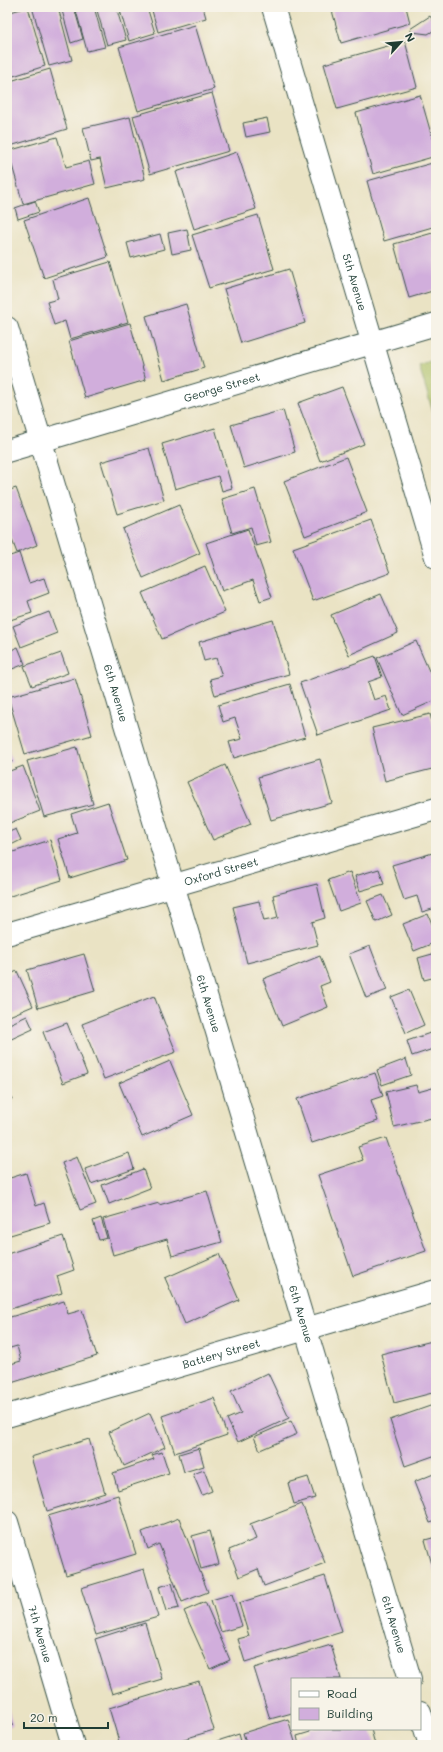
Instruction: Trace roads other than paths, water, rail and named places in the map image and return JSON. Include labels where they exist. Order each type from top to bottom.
[{"type":"street","name":"5th Avenue","points":[[273,7],[436,557]]},
{"type":"street","name":"George Street","points":[[7,451],[436,324]]},
{"type":"street","name":"6th Avenue","points":[[7,328],[410,1678]]},
{"type":"street","name":"Oxford Street","points":[[7,934],[436,809]]},
{"type":"street","name":"Battery Street","points":[[7,1416],[436,1292]]},
{"type":"street","name":"7th Avenue","points":[[7,1522],[73,1745]]},
{"type":"street","points":[[421,1715],[430,1745]]}]
